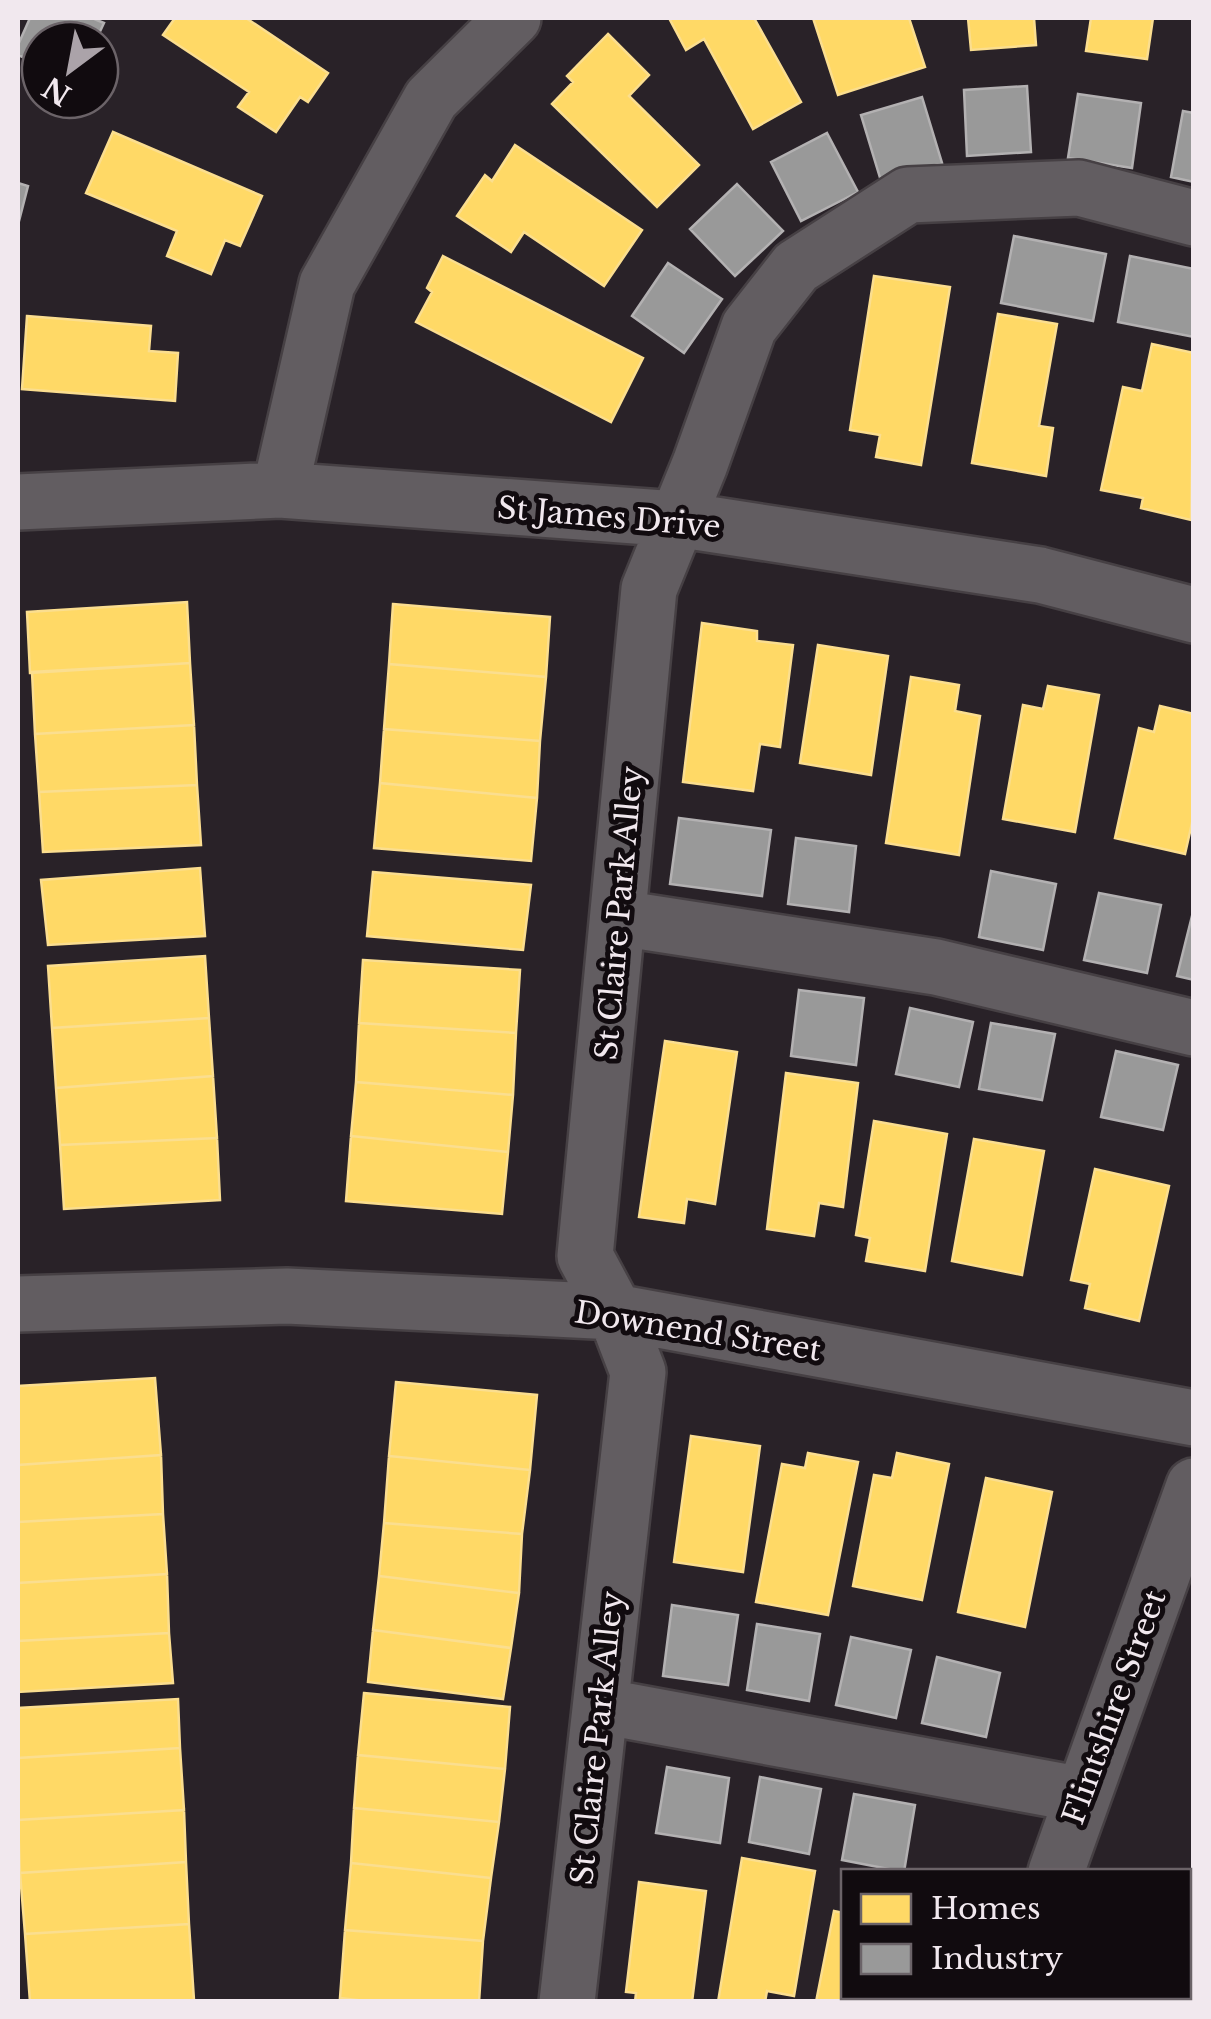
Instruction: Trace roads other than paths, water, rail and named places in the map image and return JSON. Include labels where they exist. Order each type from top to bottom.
[{"type":"street","points":[[280,490],[327,284],[431,99],[513,18]]},
{"type":"street","name":"St Claire Park Alley","points":[[567,2002],[638,1372],[614,1312],[585,1256],[649,589],[700,464],[749,327],[796,266],[908,195],[1080,188],[1194,218]]},
{"type":"street","name":"St James Drive","points":[[18,502],[280,490],[676,519],[1040,575],[1194,615]]},
{"type":"street","points":[[619,918],[936,966],[1194,1028]]},
{"type":"street","name":"Downend Street","points":[[18,1304],[287,1296],[614,1312],[1194,1418]]},
{"type":"street","name":"Flintshire Street","points":[[1057,1869],[1194,1486]]},
{"type":"street","points":[[602,1706],[1083,1794]]}]
